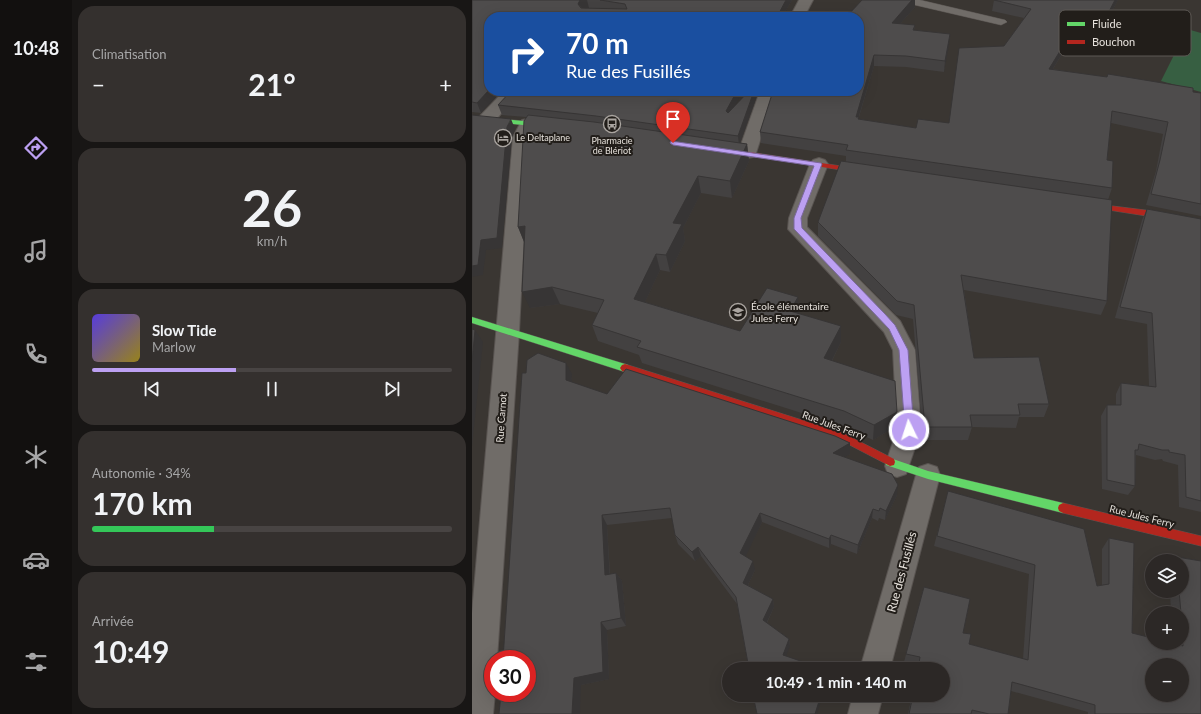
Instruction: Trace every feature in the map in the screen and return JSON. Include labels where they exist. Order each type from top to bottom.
[{"type":"street","points":[[800,12],[806,0]]},
{"type":"street","points":[[479,119],[507,96]]},
{"type":"street","points":[[747,153],[766,96]]},
{"type":"street","points":[[479,119],[564,128]]},
{"type":"street","name":"Rue Carnot","points":[[478,714],[508,332],[521,137],[528,124]]},
{"type":"street","points":[[708,148],[879,173]]},
{"type":"street","points":[[819,164],[798,218],[798,229],[892,327],[904,350],[909,430],[898,466]]},
{"type":"street","points":[[1071,203],[1153,214],[1201,224]]},
{"type":"street","name":"Rue Jules Ferry","points":[[472,320],[842,437],[898,466],[928,475],[1201,541]]},
{"type":"street","name":"Rue des Fusillés","points":[[877,662],[928,475]]},
{"type":"street","points":[[863,714],[866,702]]},
{"type":"lane","points":[[906,0],[1000,22]]},
{"type":"green space","points":[[1191,30],[1201,33],[1201,92],[1161,81],[1174,56],[1191,56]]},
{"type":"building","points":[[472,0],[580,0],[578,4],[581,8],[627,9],[625,4],[600,0],[786,0],[780,12],[484,12],[484,95],[477,103],[472,102]]},
{"type":"building","points":[[862,0],[912,0],[892,23],[915,25],[913,30],[950,34],[945,61],[906,56],[874,55],[864,89],[864,12],[851,12]]},
{"type":"building","points":[[994,0],[1115,0],[1110,10],[1059,10],[1059,53],[1049,69],[1107,77],[1108,74],[1193,88],[1193,92],[1201,93],[1201,204],[1151,194],[1168,122],[1112,111],[1107,160],[1113,161],[1112,188],[846,150],[848,145],[760,132],[771,96],[862,96],[856,117],[859,117],[858,119],[916,128],[918,119],[949,123],[959,48],[1004,46],[1031,9]]},
{"type":"building","points":[[506,96],[734,96],[726,111],[728,113],[744,96],[752,96],[738,136],[596,116],[498,105]]},
{"type":"building","points":[[472,115],[511,119],[507,127],[497,238],[481,240],[478,265],[472,266]]},
{"type":"building","points":[[528,115],[594,122],[747,144],[730,181],[698,176],[673,223],[682,224],[666,255],[656,254],[634,299],[740,331],[767,288],[798,297],[790,311],[841,326],[824,358],[895,381],[897,412],[874,425],[844,411],[637,347],[641,341],[592,325],[604,300],[552,287],[522,292],[525,226],[518,227],[524,121]]},
{"type":"building","points":[[841,161],[1112,200],[1107,301],[961,275],[974,358],[1039,357],[1049,404],[1018,404],[1020,415],[970,415],[972,427],[925,427],[914,305],[897,301],[818,222]]},
{"type":"building","points":[[1147,209],[1201,219],[1201,501],[1186,497],[1185,455],[1169,452],[1169,450],[1162,450],[1139,444],[1138,450],[1135,450],[1135,486],[1107,480],[1107,405],[1121,405],[1121,383],[1156,387],[1152,313],[1120,307]]},
{"type":"building","points":[[472,329],[475,330],[472,362]]},
{"type":"building","points":[[538,353],[566,363],[566,380],[607,394],[626,369],[835,436],[850,443],[833,453],[892,474],[898,485],[886,511],[880,508],[879,511],[873,509],[858,545],[831,535],[829,539],[760,513],[740,553],[753,561],[743,583],[773,599],[763,620],[789,639],[783,655],[804,662],[748,662],[736,597],[698,547],[692,552],[675,535],[670,508],[602,515],[605,575],[616,573],[621,618],[601,622],[603,672],[574,678],[572,714],[499,714],[500,702],[536,702],[536,650],[504,650],[522,373],[526,373],[527,360]]},
{"type":"building","points":[[948,491],[1084,529],[1097,586],[1109,584],[1109,538],[1134,543],[1132,633],[1145,636],[1145,650],[1189,650],[1189,606],[1180,606],[1180,598],[1189,598],[1189,559],[1201,561],[1201,714],[1095,714],[1095,705],[1012,682],[1008,714],[989,714],[972,710],[971,714],[909,714],[912,702],[950,702],[950,662],[919,662],[920,657],[906,654],[924,587],[970,599],[963,633],[971,634],[969,644],[1028,660],[1035,565],[937,536]]},
{"type":"building","points":[[754,702],[819,702],[815,714],[757,714]]},
{"type":"traffic: fast","points":[[472,118],[554,126]]},
{"type":"traffic: fast","points":[[472,320],[625,368]]},
{"type":"traffic: fast","points":[[890,462],[928,475],[1063,508]]},
{"type":"traffic: jam","points":[[719,149],[867,172]]},
{"type":"traffic: jam","points":[[1083,204],[1153,214],[1201,224]]},
{"type":"traffic: jam","points":[[625,368],[843,437],[890,462]]},
{"type":"traffic: jam","points":[[1063,508],[1201,541]]},
{"type":"place","name":"Pharmacie de Blériot","points":[[612,124]]},
{"type":"place","name":"Le Deltaplane","points":[[503,138]]},
{"type":"place","name":"École élémentaire Jules Ferry","points":[[738,312]]},
{"type":"route","points":[[673,143],[819,164],[798,218],[798,229],[892,327],[904,350],[909,430]]}]
